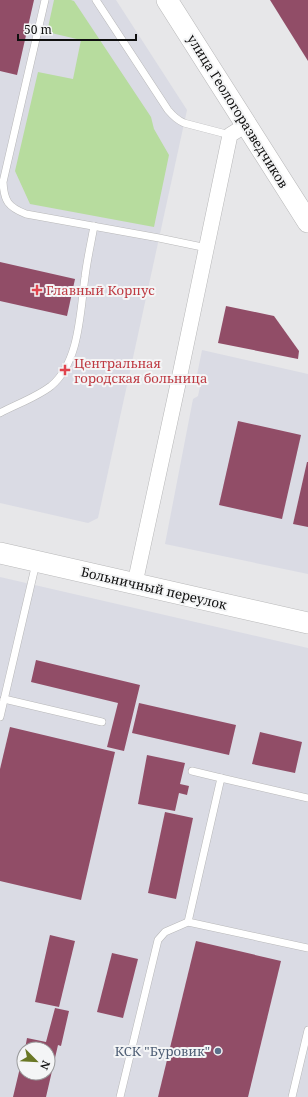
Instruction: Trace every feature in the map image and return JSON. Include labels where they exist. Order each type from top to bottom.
[{"type":"street","name":"улица Геологоразведчиков","points":[[167,0],[238,130],[308,222]]},
{"type":"street","points":[[135,584],[207,248],[238,130]]},
{"type":"street","name":"Больничный переулок","points":[[0,553],[308,623]]},
{"type":"lane","points":[[45,0],[4,182],[4,193],[8,203],[16,210],[26,214],[207,248]]},
{"type":"lane","points":[[96,0],[168,110],[178,120],[191,126],[238,130]]},
{"type":"lane","points":[[0,413],[52,386],[68,365],[80,322],[85,277],[94,226]]},
{"type":"lane","points":[[0,717],[36,561]]},
{"type":"lane","points":[[4,699],[102,722]]},
{"type":"lane","points":[[192,771],[308,798]]},
{"type":"lane","points":[[188,922],[221,778]]},
{"type":"lane","points":[[120,1097],[158,940],[165,932],[188,922],[308,948]]},
{"type":"lane","points":[[292,1097],[308,1030]]},
{"type":"shaded area","name":"Центральная городская больница","points":[[0,0],[116,0],[187,110],[98,518],[88,523],[0,503]]},
{"type":"shaded area","points":[[202,350],[308,374],[308,574],[165,544],[193,399],[198,396],[201,382],[197,375]]},
{"type":"shaded area","points":[[0,577],[308,648],[308,1097],[0,1097]]},
{"type":"green space","points":[[54,0],[74,1],[151,117],[154,129],[169,155],[154,227],[30,204],[15,171],[38,72],[73,79],[81,40],[47,32]]},
{"type":"building","points":[[0,0],[34,0],[17,75],[0,71]]},
{"type":"building","points":[[270,0],[308,0],[308,61]]},
{"type":"building","name":"Главный Корпус","points":[[0,262],[75,279],[67,316],[0,301]]},
{"type":"building","points":[[226,306],[274,316],[299,351],[298,359],[218,343]]},
{"type":"building","points":[[238,421],[301,435],[282,519],[219,505]]},
{"type":"building","points":[[308,462],[308,527],[293,524]]},
{"type":"building","points":[[36,660],[140,685],[124,751],[107,747],[118,703],[31,682]]},
{"type":"building","points":[[139,703],[236,725],[229,755],[132,733]]},
{"type":"building","points":[[10,727],[115,752],[81,900],[0,881],[0,769]]},
{"type":"building","points":[[260,732],[302,742],[295,773],[252,764]]},
{"type":"building","points":[[147,755],[185,763],[180,784],[189,786],[187,795],[179,793],[175,811],[138,804]]},
{"type":"building","points":[[165,812],[193,818],[176,899],[148,893]]},
{"type":"building","points":[[50,935],[75,941],[59,1007],[35,1002]]},
{"type":"building","points":[[196,941],[281,961],[248,1097],[158,1097]]},
{"type":"building","points":[[112,953],[138,959],[123,1018],[97,1012]]},
{"type":"building","points":[[55,1008],[69,1011],[61,1046],[58,1045],[56,1054],[56,1041],[46,1041]]},
{"type":"building","points":[[27,1038],[41,1041],[26,1041]]},
{"type":"building","points":[[17,1081],[50,1081],[46,1097],[13,1097]]},
{"type":"place","name":"Главный Корпус","points":[[37,290]]},
{"type":"place","name":"Центральная городская больница","points":[[65,370]]},
{"type":"place","name":"КСК \"Буровик\"","points":[[218,1051]]}]
